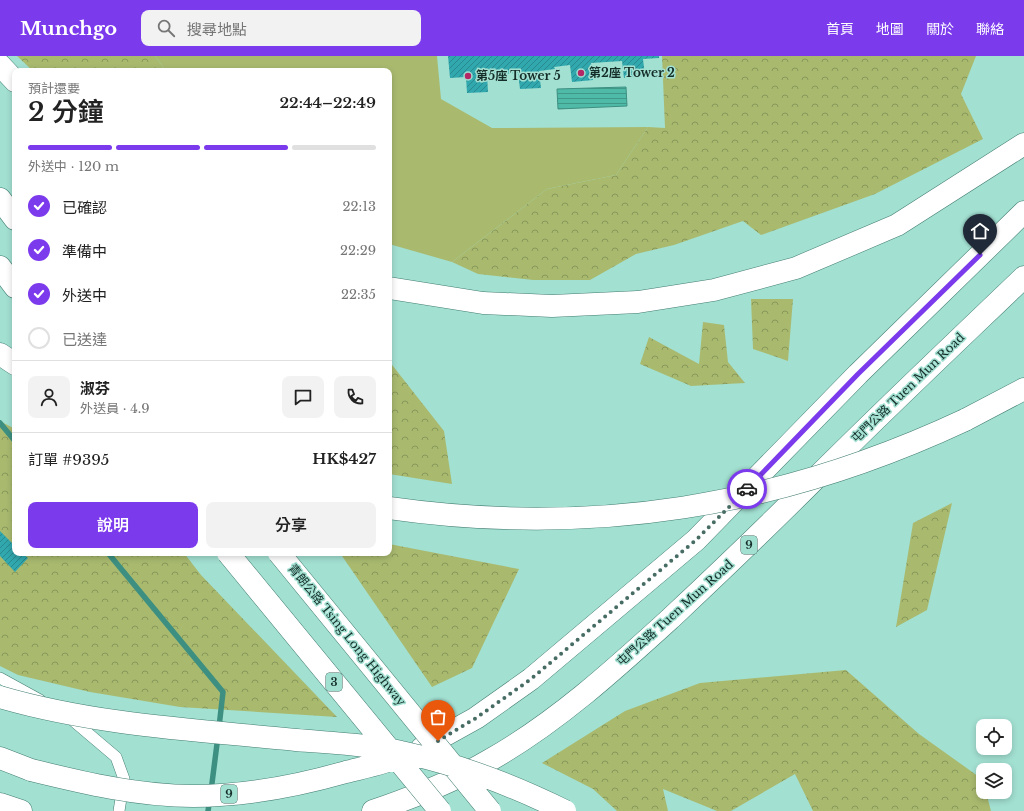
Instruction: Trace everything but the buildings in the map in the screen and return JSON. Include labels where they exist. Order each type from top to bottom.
[{"type":"highway","points":[[0,65],[12,78]]},
{"type":"highway","points":[[392,288],[483,303],[552,306],[583,306],[638,302],[714,290],[796,268],[897,225],[1024,144]]},
{"type":"highway","points":[[0,199],[12,215]]},
{"type":"highway","name":"9","points":[[0,758],[31,770],[121,789],[192,796],[265,790],[319,780],[401,757],[422,748],[476,718],[531,679],[696,540],[858,374],[1024,212]]},
{"type":"highway","points":[[0,267],[12,282]]},
{"type":"highway","name":"屯門公路 Tuen Mun Road","points":[[373,811],[427,792],[449,782],[492,759],[557,716],[635,651],[748,546],[889,406],[1024,277]]},
{"type":"highway","points":[[0,354],[12,362]]},
{"type":"highway","points":[[392,508],[470,518],[521,520],[571,519],[670,510],[769,491],[811,479],[900,448],[964,420],[1024,388]]},
{"type":"highway","name":"3","points":[[230,556],[440,811]]},
{"type":"highway","name":"青朗公路 Tsing Long Highway","points":[[281,556],[490,811]]},
{"type":"highway","points":[[0,697],[28,705],[94,718],[399,752],[462,768],[530,794],[565,811]]},
{"type":"highway","points":[[0,804],[21,811]]},
{"type":"lane","points":[[0,678],[70,718],[116,757],[124,779],[119,811]]},
{"type":"green space","points":[[17,56],[155,56],[164,68],[30,68]]},
{"type":"green space","points":[[155,56],[437,56],[441,99],[492,128],[648,127],[616,175],[547,189],[452,262],[392,245],[392,68],[164,68]]},
{"type":"green space","points":[[662,56],[976,56],[961,94],[983,139],[875,194],[761,235],[743,221],[674,245],[636,254],[590,280],[533,280],[478,274],[452,262],[547,189],[616,175],[648,127],[665,128]]},
{"type":"green space","points":[[751,299],[793,299],[788,361],[753,349]]},
{"type":"green space","points":[[703,322],[724,325],[728,362],[745,383],[691,386],[640,364],[649,337],[699,364]]},
{"type":"green space","points":[[392,365],[444,431],[452,484],[392,474]]},
{"type":"green space","points":[[0,421],[12,427],[12,556],[186,556],[201,575],[337,717],[180,707],[90,692],[18,675],[0,666]]},
{"type":"green space","points":[[952,503],[927,610],[896,627],[913,523]]},
{"type":"green space","points":[[392,545],[519,569],[472,668],[432,687],[342,556],[392,556]]},
{"type":"green space","points":[[846,670],[919,734],[976,775],[976,799],[988,799],[991,811],[813,811],[795,774],[731,811],[717,811],[663,789],[668,811],[617,811],[593,789],[542,763],[625,711],[700,683]]},
{"type":"shaded area","points":[[626,87],[627,106],[558,109],[557,89]]},
{"type":"waterway","points":[[0,423],[12,437]]},
{"type":"waterway","points":[[110,556],[223,692],[219,727]]},
{"type":"waterway","points":[[211,791],[218,736]]},
{"type":"waterway","points":[[208,811],[210,799]]},
{"type":"way so far","points":[[438,741],[476,718],[531,679],[696,540],[747,489]]},
{"type":"place","name":"第2座 Tower 2","points":[[581,73]]},
{"type":"place","name":"第5座 Tower 5","points":[[468,76]]},
{"type":"route","points":[[747,489],[858,374],[980,255]]}]
